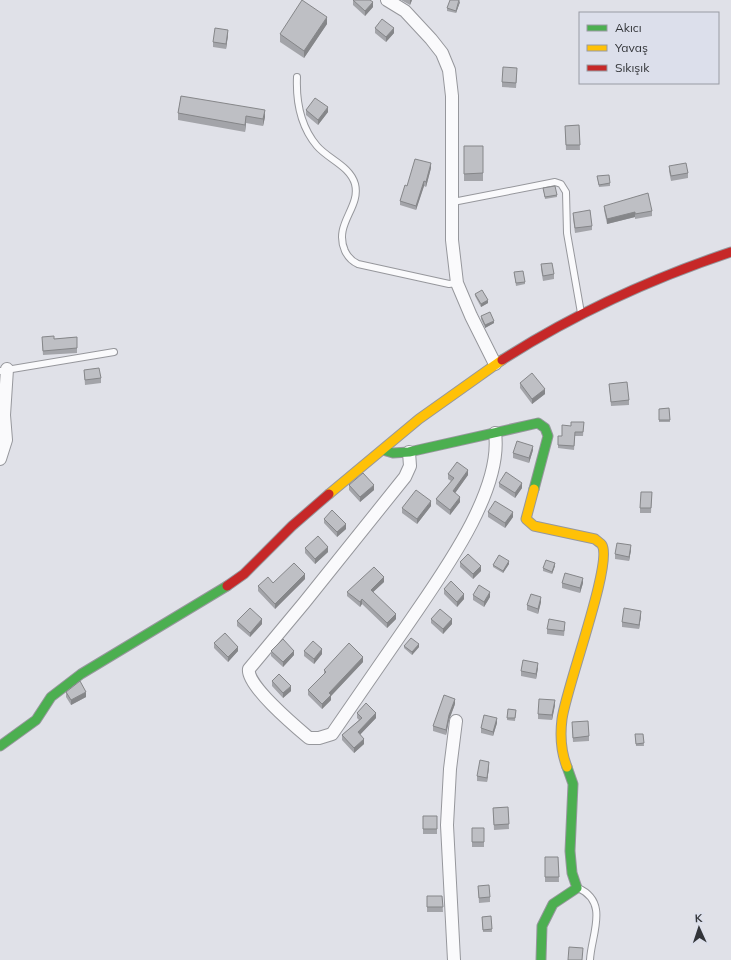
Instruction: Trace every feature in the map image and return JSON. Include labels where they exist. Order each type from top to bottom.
[{"type":"street","points":[[387,0],[405,11],[431,39],[442,53],[449,70],[452,87],[452,240],[457,283],[471,316],[495,364]]},
{"type":"street","points":[[0,746],[36,720],[51,697],[81,674],[235,581],[264,555],[288,529],[427,413],[495,364],[581,313],[643,283],[731,252]]},
{"type":"street","points":[[0,459],[6,440],[3,370]]},
{"type":"street","points":[[383,450],[393,453],[409,452],[538,423],[543,425],[547,430],[548,436],[526,519],[534,526],[595,539],[602,545],[604,552],[596,599],[571,678],[562,719],[562,754],[572,784],[570,851],[572,873],[577,888],[553,904],[542,926],[540,960]]},
{"type":"street","points":[[409,452],[410,466],[405,476],[304,603],[249,669],[250,679],[282,714],[309,738],[320,738],[332,734],[454,555],[474,518],[487,486],[495,452],[495,433]]},
{"type":"street","points":[[454,960],[447,825],[450,769],[456,721]]},
{"type":"lane","points":[[297,77],[298,103],[301,116],[310,137],[317,147],[351,175],[355,185],[355,200],[342,232],[342,243],[348,257],[358,264],[449,284],[457,283]]},
{"type":"lane","points":[[453,202],[555,182],[561,184],[566,192],[567,233],[581,313]]},
{"type":"lane","points":[[3,370],[114,352]]},
{"type":"lane","points":[[577,888],[587,893],[597,907],[598,913],[590,960]]},
{"type":"building","points":[[302,0],[327,17],[304,51],[280,34]]},
{"type":"building","points":[[353,0],[370,0],[373,2],[365,11]]},
{"type":"building","points":[[450,0],[459,0],[456,11],[447,8]]},
{"type":"building","points":[[382,19],[394,28],[386,37],[375,28]]},
{"type":"building","points":[[215,28],[228,30],[226,44],[213,42]]},
{"type":"building","points":[[503,67],[517,68],[516,83],[502,82]]},
{"type":"building","points":[[181,96],[265,110],[263,119],[246,116],[245,125],[178,113]]},
{"type":"building","points":[[315,98],[328,107],[318,120],[306,110]]},
{"type":"building","points":[[579,125],[580,145],[566,145],[565,126]]},
{"type":"building","points":[[464,146],[483,146],[483,173],[464,174]]},
{"type":"building","points":[[415,159],[431,163],[426,182],[424,181],[416,206],[400,201],[405,185],[407,186]]},
{"type":"building","points":[[686,163],[688,173],[671,176],[669,166]]},
{"type":"building","points":[[609,175],[610,183],[599,185],[597,176]]},
{"type":"building","points":[[555,186],[557,195],[545,197],[543,188]]},
{"type":"building","points":[[648,193],[652,211],[635,214],[635,212],[607,219],[604,206]]},
{"type":"building","points":[[590,210],[592,226],[575,228],[573,213]]},
{"type":"building","points":[[552,263],[554,274],[543,276],[541,264]]},
{"type":"building","points":[[523,271],[525,282],[516,283],[514,272]]},
{"type":"building","points":[[482,290],[488,300],[481,304],[475,294]]},
{"type":"building","points":[[490,312],[494,321],[485,325],[481,316]]},
{"type":"building","points":[[54,336],[54,339],[77,337],[77,348],[43,351],[42,337]]},
{"type":"building","points":[[99,368],[101,378],[85,380],[84,370]]},
{"type":"building","points":[[532,373],[545,389],[532,399],[520,383]]},
{"type":"building","points":[[627,382],[629,400],[611,402],[609,384]]},
{"type":"building","points":[[669,408],[670,420],[659,420],[659,409]]},
{"type":"building","points":[[571,422],[584,422],[583,432],[575,432],[574,446],[558,445],[558,436],[562,436],[562,425],[571,426]]},
{"type":"building","points":[[517,441],[533,446],[529,458],[513,453]]},
{"type":"building","points":[[457,462],[468,470],[453,491],[460,497],[450,510],[436,499],[454,478],[448,474]]},
{"type":"building","points":[[506,472],[522,483],[515,493],[499,483]]},
{"type":"building","points":[[363,473],[374,485],[360,497],[349,485]]},
{"type":"building","points":[[416,490],[431,501],[417,519],[402,508]]},
{"type":"building","points":[[641,492],[652,492],[651,508],[640,508]]},
{"type":"building","points":[[495,501],[513,512],[505,523],[488,512]]},
{"type":"building","points":[[332,510],[346,524],[337,532],[324,519]]},
{"type":"building","points":[[318,536],[328,547],[315,559],[305,548]]},
{"type":"building","points":[[617,543],[631,545],[629,557],[615,554]]},
{"type":"building","points":[[468,554],[481,566],[473,574],[460,562]]},
{"type":"building","points":[[499,555],[509,561],[503,571],[493,565]]},
{"type":"building","points":[[546,560],[555,563],[552,572],[543,568]]},
{"type":"building","points":[[294,563],[305,574],[275,604],[258,586],[268,577],[273,583]]},
{"type":"building","points":[[374,567],[384,577],[371,590],[396,614],[387,623],[362,599],[360,602],[347,592]]},
{"type":"building","points":[[565,573],[583,578],[580,588],[562,583]]},
{"type":"building","points":[[451,581],[464,594],[457,602],[444,589]]},
{"type":"building","points":[[479,585],[490,592],[484,602],[473,595]]},
{"type":"building","points":[[531,594],[541,597],[538,609],[527,605]]},
{"type":"building","points":[[250,608],[262,619],[250,633],[237,621]]},
{"type":"building","points":[[624,608],[641,611],[639,625],[622,622]]},
{"type":"building","points":[[440,609],[452,619],[443,629],[431,619]]},
{"type":"building","points":[[549,619],[565,622],[564,631],[547,629]]},
{"type":"building","points":[[225,633],[238,647],[228,657],[214,643]]},
{"type":"building","points":[[411,638],[419,644],[412,652],[404,646]]},
{"type":"building","points":[[283,639],[294,651],[283,662],[271,651]]},
{"type":"building","points":[[313,641],[322,649],[314,659],[304,651]]},
{"type":"building","points":[[349,643],[363,657],[329,693],[331,695],[322,704],[308,690],[326,672],[324,670]]},
{"type":"building","points":[[523,660],[538,663],[536,674],[521,671]]},
{"type":"building","points":[[279,674],[291,686],[283,693],[272,681]]},
{"type":"building","points":[[80,681],[86,692],[71,700],[66,692]]},
{"type":"building","points":[[444,695],[455,699],[449,715],[446,730],[433,726]]},
{"type":"building","points":[[539,699],[555,700],[552,715],[538,714]]},
{"type":"building","points":[[366,703],[376,713],[358,732],[364,739],[354,748],[342,735],[362,718],[357,713]]},
{"type":"building","points":[[508,709],[516,710],[515,718],[507,718]]},
{"type":"building","points":[[484,715],[497,718],[493,732],[481,728]]},
{"type":"building","points":[[588,721],[589,736],[573,738],[572,722]]},
{"type":"building","points":[[635,734],[643,734],[644,743],[636,744]]},
{"type":"building","points":[[480,760],[489,762],[487,778],[477,776]]},
{"type":"building","points":[[508,807],[509,824],[494,825],[493,808]]},
{"type":"building","points":[[423,816],[437,816],[437,829],[423,829]]},
{"type":"building","points":[[472,828],[484,828],[484,842],[472,842]]},
{"type":"building","points":[[545,857],[558,857],[559,877],[545,877]]},
{"type":"building","points":[[489,885],[490,897],[479,898],[478,886]]},
{"type":"building","points":[[427,896],[442,896],[443,907],[427,907]]},
{"type":"building","points":[[491,916],[492,929],[483,930],[482,917]]},
{"type":"building","points":[[569,947],[583,948],[582,960],[568,960]]},
{"type":"traffic: fast","points":[[383,450],[393,453],[409,452],[538,423],[545,428],[548,436],[534,489]]},
{"type":"traffic: fast","points":[[0,746],[36,720],[51,697],[81,674],[227,586]]},
{"type":"traffic: fast","points":[[541,960],[542,926],[553,904],[577,888],[572,873],[570,851],[573,784],[567,767]]},
{"type":"traffic: slow","points":[[329,494],[419,419],[502,360]]},
{"type":"traffic: slow","points":[[534,489],[526,519],[534,526],[595,539],[602,545],[604,556],[595,600],[565,703],[562,719],[561,731],[563,755],[567,767]]},
{"type":"traffic: jam","points":[[502,360],[529,343],[613,299],[671,274],[731,252]]},
{"type":"traffic: jam","points":[[227,586],[244,574],[292,526],[329,494]]}]
